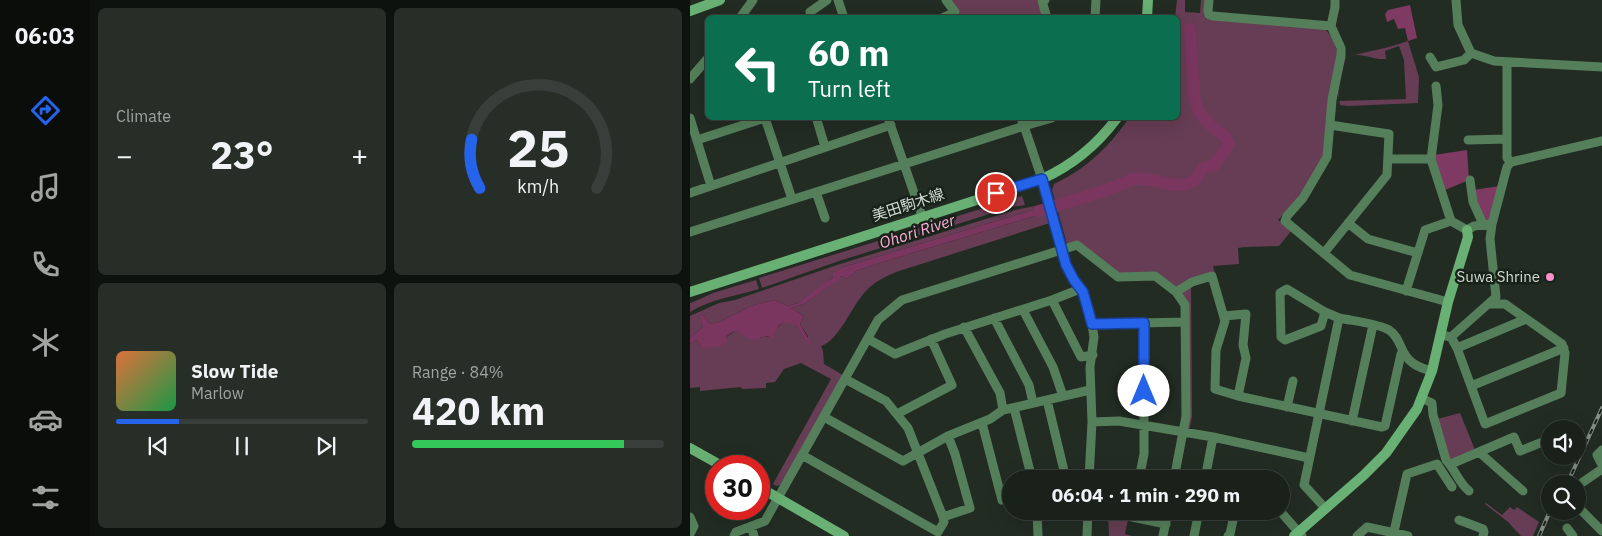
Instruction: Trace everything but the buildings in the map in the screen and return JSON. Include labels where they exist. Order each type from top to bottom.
[{"type":"street","points":[[690,10],[720,0]]},
{"type":"street","points":[[742,15],[753,0]]},
{"type":"street","points":[[811,15],[810,12],[827,0]]},
{"type":"street","points":[[838,0],[843,15]]},
{"type":"street","points":[[946,0],[954,12],[948,15]]},
{"type":"street","points":[[1045,0],[1042,1],[1046,15]]},
{"type":"street","points":[[1095,15],[1096,0]]},
{"type":"street","points":[[1147,15],[1148,0]]},
{"type":"street","points":[[1209,0],[1208,11],[1209,15],[1213,16],[1331,26]]},
{"type":"street","points":[[1334,0],[1335,7],[1331,26],[1339,41],[1341,55],[1332,100],[1327,157],[1303,198],[1287,216],[1285,221],[1350,275],[1448,302]]},
{"type":"street","points":[[1456,0],[1458,25],[1471,53],[1494,61],[1602,67]]},
{"type":"street","points":[[1430,57],[1436,67],[1464,60],[1471,53]]},
{"type":"street","points":[[690,79],[705,62]]},
{"type":"street","points":[[1507,62],[1507,158],[1511,162]]},
{"type":"street","points":[[1436,86],[1438,105],[1431,159],[1451,221],[1467,230]]},
{"type":"street","points":[[690,118],[711,186]]},
{"type":"street","points":[[697,140],[759,120]]},
{"type":"street","points":[[766,120],[792,199]]},
{"type":"street","points":[[816,120],[826,147]]},
{"type":"street","points":[[690,232],[904,164],[1022,122],[1037,120]]},
{"type":"street","name":"美田駒木線","points":[[690,291],[1042,179],[1062,170],[1079,158],[1102,137],[1115,120]]},
{"type":"street","points":[[690,193],[826,147],[889,121],[922,216]]},
{"type":"street","points":[[1022,122],[1042,179],[1066,265],[1083,292],[1092,324],[1094,337],[1090,366],[1092,422],[1089,470]]},
{"type":"street","points":[[1324,253],[1387,175],[1390,134],[1330,125]]},
{"type":"street","points":[[1468,140],[1507,139]]},
{"type":"street","points":[[1446,336],[1496,297],[1490,239],[1492,224],[1511,162],[1602,141]]},
{"type":"street","points":[[1388,158],[1431,159]]},
{"type":"street","points":[[1470,180],[1473,202],[1483,224]]},
{"type":"street","points":[[816,192],[825,218]]},
{"type":"street","points":[[1406,291],[1425,230],[1451,221]]},
{"type":"street","points":[[1348,223],[1368,239],[1418,253]]},
{"type":"street","points":[[1467,230],[1474,226],[1492,224]]},
{"type":"street","points":[[1287,520],[1298,535],[1386,453],[1411,419],[1446,336],[1448,302],[1468,237],[1467,230]]},
{"type":"street","points":[[734,536],[736,532],[765,521],[878,320],[902,300],[1077,245],[1118,277],[1155,276],[1176,292],[1185,305],[1186,416],[1176,470]]},
{"type":"street","points":[[1176,292],[1192,282],[1212,276],[1225,321],[1216,350],[1215,389],[1238,396],[1382,427],[1385,426],[1400,354],[1403,352]]},
{"type":"street","points":[[868,339],[895,354],[931,338],[1052,300],[1075,291],[1079,287]]},
{"type":"street","points":[[1325,312],[1321,326],[1285,340],[1281,337],[1280,293],[1287,289],[1325,312],[1339,318],[1388,330],[1395,336],[1403,352],[1411,362],[1418,367],[1432,371]]},
{"type":"street","points":[[1052,300],[1081,357],[1093,355]]},
{"type":"street","points":[[1446,336],[1457,348],[1484,424],[1561,393],[1565,352],[1562,344],[1505,304],[1489,304]]},
{"type":"street","points":[[1024,310],[1053,367],[1063,396]]},
{"type":"street","points":[[1224,316],[1246,314],[1243,345],[1246,358],[1238,396]]},
{"type":"street","points":[[994,318],[1029,385],[1033,403]]},
{"type":"street","points":[[1325,508],[1304,484],[1339,318]]},
{"type":"street","points":[[1457,348],[1526,319]]},
{"type":"street","points":[[1092,324],[1185,322]]},
{"type":"street","points":[[1141,470],[1144,454],[1144,323]]},
{"type":"street","points":[[1352,421],[1373,325]]},
{"type":"street","points":[[964,327],[1000,393],[1003,410]]},
{"type":"street","points":[[897,414],[952,385],[931,338]]},
{"type":"street","points":[[1471,386],[1564,348]]},
{"type":"street","points":[[802,455],[941,534],[944,522],[943,517],[908,428],[886,402],[846,379]]},
{"type":"street","points":[[1287,408],[1293,381]]},
{"type":"street","points":[[824,417],[904,461],[948,436],[982,424],[1003,410],[1090,390]]},
{"type":"street","points":[[1421,398],[1432,403],[1436,426],[1448,462],[1459,480],[1469,491]]},
{"type":"street","points":[[1047,400],[1064,470]]},
{"type":"street","points":[[1014,408],[1030,470]]},
{"type":"street","points":[[1092,422],[1119,421],[1144,425],[1213,437],[1309,458]]},
{"type":"street","points":[[982,424],[1002,500]]},
{"type":"street","points":[[943,517],[970,508],[948,436]]},
{"type":"street","points":[[1207,470],[1213,437]]},
{"type":"street","points":[[1394,534],[1407,474],[1479,452],[1514,437],[1520,451],[1541,443]]},
{"type":"street","points":[[690,448],[705,456]]},
{"type":"street","points":[[1602,450],[1596,455],[1602,465]]},
{"type":"street","points":[[1479,452],[1523,491]]},
{"type":"street","points":[[1437,464],[1452,487]]},
{"type":"street","points":[[1586,480],[1602,469]]},
{"type":"street","points":[[770,493],[844,536]]},
{"type":"street","points":[[1586,516],[1602,533],[1598,536]]},
{"type":"street","points":[[690,517],[694,526],[690,534]]},
{"type":"street","points":[[1037,520],[1038,536]]},
{"type":"street","points":[[1087,536],[1088,520]]},
{"type":"street","points":[[1143,520],[1166,524]]},
{"type":"street","points":[[1164,536],[1167,520]]},
{"type":"street","points":[[1194,536],[1197,520]]},
{"type":"street","points":[[1228,536],[1232,520]]},
{"type":"street","points":[[1459,520],[1483,529],[1483,536]]},
{"type":"street","points":[[751,526],[754,536]]},
{"type":"street","points":[[1358,536],[1368,527],[1408,536]]},
{"type":"street","points":[[1567,528],[1573,536]]},
{"type":"shaded area","points":[[950,0],[1037,0],[1042,15],[961,15]]},
{"type":"shaded area","points":[[1177,0],[1185,0],[1185,12],[1200,13],[1201,0],[1205,0],[1206,19],[1324,29],[1329,33],[1337,52],[1325,154],[1301,195],[1278,220],[1291,231],[1279,246],[1238,248],[1239,264],[1213,266],[1215,273],[1188,280],[1178,287],[1174,287],[1155,273],[1120,274],[1067,244],[1052,190],[1054,184],[1087,164],[1105,148],[1127,120],[1180,120],[1180,15],[1175,15]]},
{"type":"shaded area","points":[[1410,5],[1417,38],[1408,41],[1405,28],[1398,29],[1394,19],[1387,22],[1385,14],[1388,10]]},
{"type":"shaded area","points":[[1408,41],[1419,77],[1418,103],[1340,105],[1339,101],[1406,99],[1404,60],[1399,46],[1385,51],[1386,59],[1354,55]]},
{"type":"shaded area","points":[[1348,56],[1346,57],[1338,87],[1339,99],[1337,90],[1345,57]]},
{"type":"shaded area","points":[[1467,150],[1469,180],[1445,190],[1434,155]]},
{"type":"shaded area","points":[[1500,186],[1491,219],[1486,221],[1473,190]]},
{"type":"shaded area","points":[[1090,191],[1101,196],[1057,208],[1055,202]]},
{"type":"shaded area","points":[[1022,196],[1025,205],[1012,207],[839,261],[762,288],[759,278]]},
{"type":"shaded area","points":[[1045,204],[1046,206],[843,267],[825,284],[798,303],[788,306],[774,300],[751,306],[719,322],[710,324],[702,314],[703,327],[690,338],[690,316],[719,303],[735,300],[840,264],[1015,210]]},
{"type":"shaded area","points":[[1046,206],[1048,212],[873,265],[856,271],[847,279],[841,276],[838,282],[833,283],[804,304],[791,308],[804,316],[800,324],[811,343],[807,344],[797,326],[788,322],[779,326],[773,338],[765,336],[754,340],[739,332],[735,332],[726,337],[728,341],[719,346],[701,348],[697,340],[690,344],[690,338],[703,327],[700,315],[702,314],[710,324],[719,322],[751,306],[774,300],[788,306],[798,303],[833,277],[833,273],[843,267]]},
{"type":"shaded area","points":[[1048,212],[1050,223],[896,272],[876,282],[866,291],[834,337],[828,343],[821,346],[824,364],[843,375],[781,485],[776,486],[773,484],[831,379],[801,363],[784,369],[775,382],[766,383],[766,388],[742,389],[741,387],[700,391],[700,387],[690,388],[690,344],[697,340],[701,348],[728,341],[726,337],[736,331],[761,338],[764,336],[769,337],[783,322],[791,321],[797,326],[808,344],[808,336],[800,324],[804,316],[791,308],[804,304],[841,276],[847,279],[856,271],[873,265]]},
{"type":"shaded area","points":[[756,280],[759,289],[715,301],[690,312],[690,303],[713,293]]},
{"type":"shaded area","points":[[1191,287],[1192,417],[1189,431],[1187,428],[1182,295],[1183,291]]},
{"type":"shaded area","points":[[1460,413],[1475,450],[1452,460],[1449,457],[1437,419]]},
{"type":"shaded area","points":[[1486,503],[1502,515],[1510,507],[1514,510],[1517,507],[1539,522],[1533,536],[1521,536]]},
{"type":"shaded area","points":[[1108,520],[1128,520],[1125,534],[1132,536],[1109,536]]},
{"type":"waterway","name":"Ohori River","points":[[1039,211],[1107,190],[1133,179],[1144,179],[1176,185],[1186,184],[1194,181],[1203,168],[1214,165],[1229,144],[1225,136],[1212,127],[1199,113],[1194,96],[1190,29]]},
{"type":"railway","points":[[1571,475],[1602,408]]},
{"type":"railway","points":[[1539,536],[1546,520]]},
{"type":"place","name":"Suwa Shrine","points":[[1550,277]]},
{"type":"route","points":[[996,193],[1042,179],[1066,265],[1083,292],[1092,324],[1144,323],[1144,391]]}]
